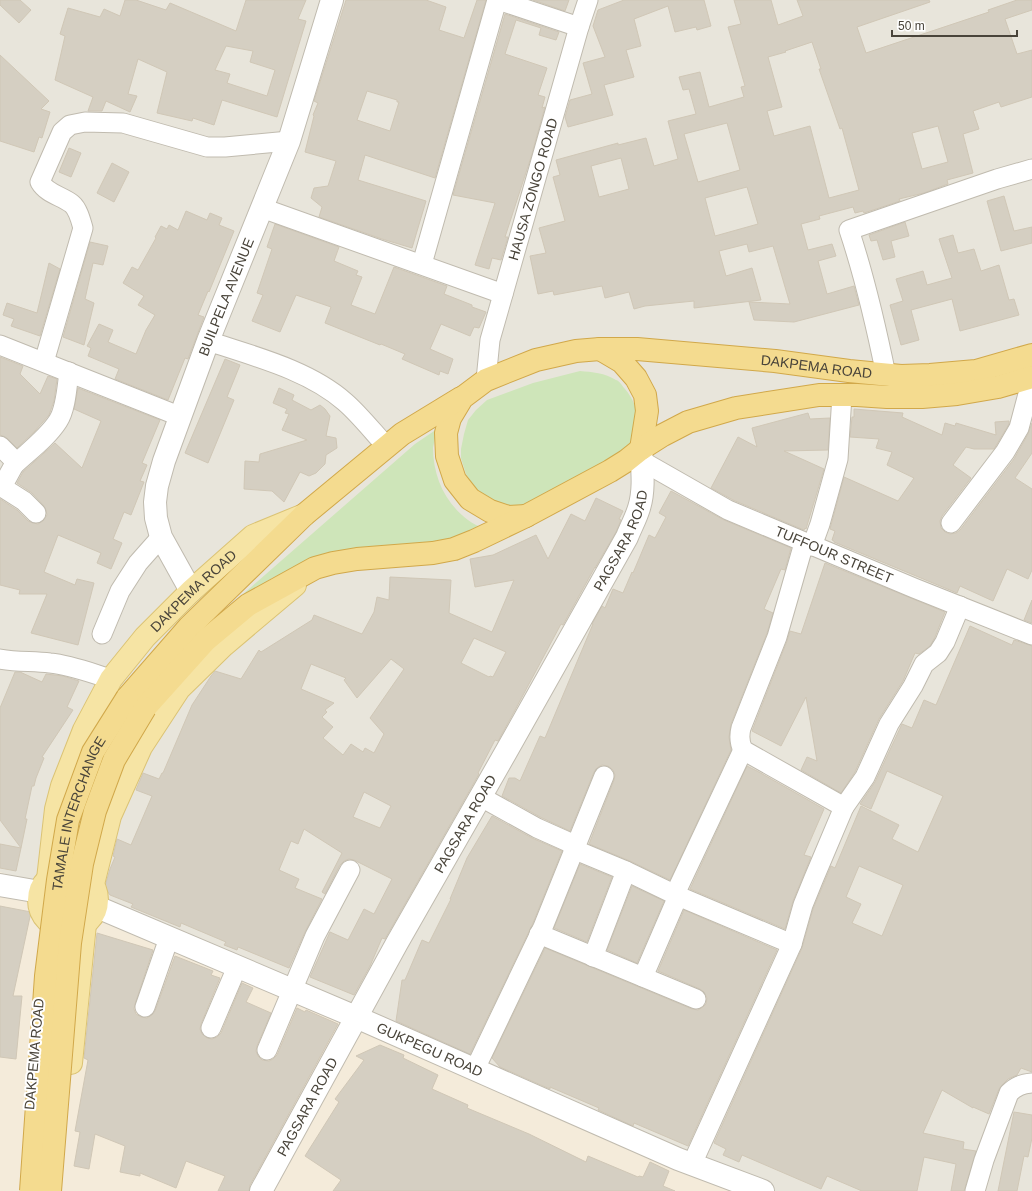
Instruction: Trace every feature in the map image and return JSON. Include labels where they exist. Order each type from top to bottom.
[{"type":"highway","name":"DAKPEMA ROAD","points":[[304,515],[402,434],[462,398],[486,380],[536,360],[576,351],[600,349],[637,349],[775,361],[886,375],[930,375],[976,371],[1032,355]]},
{"type":"highway","points":[[600,349],[622,362],[636,378],[644,395],[647,411],[641,455]]},
{"type":"highway","name":"DAKPEMA ROAD","points":[[526,516],[626,461],[641,455],[663,435],[688,422],[736,408],[819,395],[887,397],[943,396],[998,387],[1032,378]]},
{"type":"highway","points":[[462,398],[450,418],[446,433],[447,456],[455,480],[470,498],[490,511],[508,517],[526,516]]},
{"type":"highway","name":"TAMALE INTERCHANGE","points":[[31,1191],[46,976],[58,880],[68,820],[93,752],[136,703],[189,626],[304,515]]},
{"type":"highway","points":[[315,568],[357,559],[433,553],[454,549],[526,516]]},
{"type":"highway","name":"TAMALE INTERCHANGE","points":[[50,1191],[70,943],[82,864],[95,811],[136,703],[206,640],[248,605],[315,568]]},
{"type":"main road","name":"DAKPEMA ROAD","points":[[44,885],[56,809],[62,786],[84,730],[111,679],[145,637],[191,591],[253,536],[304,515]]},
{"type":"main road","points":[[92,884],[110,816],[141,747],[179,689],[224,645],[315,568]]},
{"type":"main road","points":[[57,1191],[91,915],[98,899],[96,891],[87,877],[79,873],[63,871],[55,874],[44,885],[39,901],[40,910],[44,918],[51,924],[59,928],[77,928],[91,915]]},
{"type":"main road","name":"DAKPEMA ROAD","points":[[23,1191],[44,918]]},
{"type":"street","name":"BUILPELA AVENUE","points":[[191,591],[161,537],[156,518],[156,494],[164,461],[179,416],[289,142],[332,0]]},
{"type":"street","points":[[422,264],[498,0],[579,27]]},
{"type":"street","name":"HAUSA ZONGO ROAD","points":[[486,380],[490,340],[588,0]]},
{"type":"street","points":[[44,362],[83,228],[73,205],[44,188],[40,182],[62,132],[66,128],[70,125],[85,122],[123,123],[207,147],[289,142]]},
{"type":"street","points":[[886,375],[878,332],[862,269],[849,230],[997,179],[1032,169]]},
{"type":"street","points":[[262,208],[503,294]]},
{"type":"street","points":[[208,341],[276,364],[313,379],[345,402],[387,447]]},
{"type":"street","points":[[0,346],[179,416]]},
{"type":"street","points":[[36,512],[24,501],[1,487],[14,465],[46,436],[59,420],[64,406],[69,372]]},
{"type":"street","points":[[951,523],[1005,452],[1020,428],[1032,378]]},
{"type":"street","points":[[842,395],[838,459],[820,524],[808,544],[777,637],[739,736],[740,744],[743,750],[844,807]]},
{"type":"street","points":[[0,446],[12,459],[14,465]]},
{"type":"street","name":"TUFFOUR STREET","points":[[641,455],[728,510],[1032,635]]},
{"type":"street","name":"PAGSARA ROAD","points":[[261,1191],[397,943],[627,537],[639,508],[642,496],[643,474],[641,455]]},
{"type":"street","points":[[102,634],[120,591],[138,563],[161,537]]},
{"type":"street","points":[[692,1164],[792,944],[803,905],[844,807],[865,777],[889,724],[913,686],[924,664],[938,653],[945,642],[960,606]]},
{"type":"street","points":[[0,659],[22,662],[50,663],[74,668],[111,679]]},
{"type":"street","points":[[643,977],[676,895],[743,750]]},
{"type":"street","points":[[475,1069],[540,934],[604,776]]},
{"type":"street","points":[[481,797],[574,847],[676,895],[792,944]]},
{"type":"street","points":[[267,1050],[315,936],[350,870]]},
{"type":"street","points":[[593,957],[626,871]]},
{"type":"street","points":[[0,886],[44,885]]},
{"type":"street","name":"GUKPEGU ROAD","points":[[91,915],[169,938],[692,1164],[763,1191]]},
{"type":"street","points":[[540,934],[696,1000]]},
{"type":"street","points":[[145,1007],[169,938]]},
{"type":"street","points":[[212,1028],[237,967]]},
{"type":"street","points":[[975,1191],[984,1160],[1009,1094],[1014,1088],[1020,1085],[1032,1083]]},
{"type":"shaded area","points":[[0,0],[1032,0],[1032,1191],[741,1191],[213,946],[0,872]]},
{"type":"shaded area","points":[[0,872],[213,946],[741,1191],[0,1191]]},
{"type":"green space","points":[[580,371],[598,373],[620,382],[630,396],[634,403],[637,417],[632,439],[628,447],[529,508],[513,510],[485,498],[474,487],[466,474],[461,458],[461,449],[468,420],[487,400],[533,383]]},
{"type":"green space","points":[[437,429],[433,448],[435,469],[442,488],[453,506],[460,513],[484,529],[452,540],[292,569],[272,578],[245,597],[242,595],[415,444]]},
{"type":"building","points":[[0,0],[20,0],[31,10],[19,23],[0,5]]},
{"type":"building","points":[[125,0],[136,0],[166,10],[170,3],[236,31],[246,0],[306,0],[298,19],[306,21],[277,117],[222,100],[214,125],[193,118],[192,121],[157,113],[167,72],[138,59],[128,94],[137,96],[130,112],[106,101],[102,111],[88,111],[93,97],[55,80],[65,36],[60,34],[68,8],[100,17],[104,9],[120,16]],"holes":[[[226,46],[253,51],[250,62],[275,70],[267,96],[227,83],[230,74],[215,70]]]},
{"type":"building","points":[[346,0],[426,0],[446,7],[439,30],[464,38],[477,0],[486,0],[435,178],[365,155],[358,180],[426,201],[412,248],[319,217],[322,207],[311,198],[314,188],[328,186],[336,161],[305,152],[313,115],[318,103],[314,101]],"holes":[[[367,91],[397,100],[397,102],[399,102],[390,131],[357,120]]]},
{"type":"building","points":[[533,0],[569,0],[565,11]]},
{"type":"building","points":[[624,0],[704,0],[711,26],[697,30],[696,27],[675,32],[668,6],[634,19],[641,46],[626,50],[634,77],[604,85],[613,115],[568,127],[565,117],[570,100],[592,94],[583,63],[605,57],[593,26],[598,10]]},
{"type":"building","points":[[734,0],[771,0],[778,25],[803,16],[797,0],[929,0],[930,2],[857,27],[866,53],[989,12],[988,10],[1017,0],[1032,0],[1032,10],[1005,19],[1017,54],[1032,50],[1032,97],[1001,107],[999,102],[973,111],[979,129],[963,134],[973,173],[947,180],[948,184],[924,193],[899,199],[900,201],[864,213],[863,211],[855,213],[853,207],[819,216],[820,219],[801,224],[808,250],[832,244],[836,256],[818,261],[827,294],[854,286],[859,305],[794,322],[754,320],[749,302],[790,304],[773,246],[749,252],[747,244],[719,251],[726,276],[752,268],[761,300],[694,308],[694,301],[645,306],[634,309],[629,292],[605,298],[602,286],[554,295],[553,291],[538,294],[530,256],[546,253],[539,228],[565,221],[553,177],[560,175],[556,160],[618,143],[618,145],[646,138],[654,166],[678,159],[668,121],[696,114],[689,89],[683,90],[679,77],[700,72],[709,107],[744,97],[741,87],[745,86],[728,27],[741,24]],"holes":[[[812,42],[821,69],[819,69],[840,129],[842,128],[859,190],[829,198],[810,126],[774,136],[767,111],[782,107],[768,57],[786,52],[785,51]],[[727,123],[740,170],[698,182],[684,134]],[[938,126],[948,162],[922,169],[912,133]],[[621,158],[629,189],[599,197],[591,166]],[[747,187],[758,224],[715,236],[705,198]]]},
{"type":"building","points":[[505,14],[559,32],[556,40],[539,35],[541,28],[516,20],[505,54],[547,68],[538,95],[545,97],[542,108],[545,107],[531,157],[505,237],[508,237],[501,260],[492,258],[489,269],[475,265],[495,203],[453,195]]},
{"type":"building","points":[[0,55],[49,101],[41,109],[50,112],[42,138],[39,137],[34,152],[0,141]]},
{"type":"building","points":[[69,148],[81,153],[71,177],[59,172]]},
{"type":"building","points":[[112,163],[129,172],[114,202],[97,193]]},
{"type":"building","points":[[1004,196],[1014,231],[1032,227],[1032,243],[1001,251],[987,201]]},
{"type":"building","points":[[186,211],[207,220],[210,213],[222,218],[219,225],[234,231],[198,315],[204,317],[188,359],[185,358],[168,400],[115,379],[119,369],[88,356],[91,348],[87,346],[99,324],[113,330],[108,342],[136,354],[146,330],[155,315],[138,305],[144,296],[123,283],[132,267],[138,270],[161,226],[167,229],[169,225],[178,230]]},
{"type":"building","points":[[905,222],[909,236],[891,241],[895,257],[883,260],[877,240],[871,241],[869,235]]},
{"type":"building","points":[[275,224],[339,247],[334,261],[358,271],[356,275],[362,277],[351,305],[375,314],[394,267],[447,286],[444,294],[486,312],[479,328],[474,327],[470,336],[441,324],[430,349],[453,359],[448,374],[440,371],[439,375],[402,359],[405,354],[325,323],[331,307],[296,295],[280,332],[252,321],[263,295],[257,293],[272,249],[267,247]]},
{"type":"building","points":[[953,235],[958,253],[974,249],[981,271],[999,265],[1009,300],[1014,299],[1019,315],[960,331],[952,299],[911,310],[919,340],[901,345],[890,305],[903,301],[896,279],[923,271],[927,285],[952,278],[939,239]]},
{"type":"building","points":[[90,242],[108,246],[103,265],[93,263],[85,299],[94,303],[84,345],[63,337]]},
{"type":"building","points":[[49,263],[60,269],[40,336],[11,326],[14,319],[3,315],[7,303],[37,313]]},
{"type":"building","points":[[0,357],[23,366],[20,374],[40,394],[48,376],[57,379],[54,401],[49,415],[17,448],[7,438],[0,435]]},
{"type":"building","points":[[225,359],[240,365],[227,397],[234,400],[208,463],[185,453]]},
{"type":"building","points":[[78,388],[160,420],[142,463],[147,465],[140,481],[144,482],[131,515],[124,512],[113,539],[122,543],[111,569],[97,563],[101,553],[58,535],[44,572],[75,585],[77,579],[94,583],[78,645],[31,633],[47,594],[19,594],[20,590],[0,585],[0,499],[17,510],[28,521],[38,524],[43,521],[47,515],[46,510],[32,493],[17,483],[23,472],[55,443],[82,468],[101,421],[74,409]]},
{"type":"building","points":[[279,388],[294,395],[292,400],[311,410],[320,405],[325,409],[330,416],[326,436],[336,438],[337,448],[326,455],[325,464],[316,473],[309,476],[300,472],[284,502],[272,491],[244,489],[245,461],[259,462],[260,454],[307,440],[282,430],[289,414],[285,413],[287,409],[273,403]]},
{"type":"building","points":[[854,409],[903,413],[902,417],[942,435],[945,423],[955,426],[956,423],[996,435],[995,422],[1009,421],[1009,424],[994,449],[974,449],[966,447],[953,465],[971,478],[942,516],[940,521],[941,528],[950,534],[956,533],[960,530],[1014,459],[1028,434],[1032,423],[1032,453],[1015,478],[1032,489],[1032,570],[1028,579],[1007,569],[993,601],[960,586],[957,593],[834,542],[832,540],[835,531],[830,529],[844,477],[898,501],[914,478],[887,465],[892,452],[876,448],[879,439],[850,437]]},
{"type":"building","points":[[808,413],[810,419],[830,418],[828,450],[784,451],[824,469],[806,529],[805,528],[804,530],[733,500],[711,488],[738,437],[757,447],[752,428]]},
{"type":"building","points":[[671,491],[724,520],[791,548],[785,570],[781,569],[764,609],[773,613],[767,633],[731,724],[729,737],[731,750],[670,880],[589,844],[614,780],[615,775],[613,770],[608,766],[602,765],[594,772],[570,831],[542,818],[502,796],[509,778],[515,778],[520,781],[540,736],[545,738],[592,624],[602,606],[605,608],[613,589],[623,593],[649,535],[655,538],[666,517],[659,513]]},
{"type":"building","points":[[596,498],[623,511],[619,519],[621,520],[616,532],[563,625],[561,624],[498,741],[495,740],[478,773],[479,774],[385,939],[382,938],[370,966],[354,995],[310,977],[330,932],[348,940],[364,909],[374,914],[392,879],[354,860],[349,859],[340,865],[325,894],[322,892],[342,853],[304,829],[298,844],[291,841],[279,870],[299,879],[295,888],[322,899],[289,968],[238,947],[237,950],[224,945],[226,942],[181,923],[180,927],[131,907],[133,904],[110,895],[105,886],[115,857],[113,856],[117,839],[131,845],[152,796],[136,790],[143,773],[159,779],[163,773],[192,705],[215,671],[241,679],[259,650],[261,652],[312,620],[314,615],[362,634],[374,612],[377,597],[389,600],[390,577],[451,580],[449,613],[492,632],[514,580],[475,587],[470,559],[493,555],[536,535],[548,559],[571,514],[585,521]],"holes":[[[474,638],[506,652],[493,677],[489,677],[461,663]],[[391,659],[404,669],[370,718],[384,734],[374,753],[365,748],[363,752],[351,744],[343,755],[323,738],[333,727],[322,717],[327,712],[325,710],[334,703],[301,689],[311,664],[346,678],[344,680],[357,698]],[[364,792],[391,806],[380,828],[353,817]]]},
{"type":"building","points":[[825,563],[945,612],[930,646],[919,654],[915,653],[903,681],[879,719],[855,772],[841,793],[801,770],[807,757],[817,761],[806,697],[781,746],[752,731],[790,631],[801,634]]},
{"type":"building","points":[[1032,600],[1032,623],[1024,620]]},
{"type":"building","points":[[970,626],[1012,645],[1014,640],[1032,646],[1032,1072],[1021,1068],[1017,1075],[1008,1079],[999,1089],[989,1114],[973,1108],[942,1090],[923,1133],[964,1142],[963,1149],[976,1151],[964,1191],[951,1191],[956,1164],[924,1157],[917,1191],[862,1191],[827,1176],[821,1189],[742,1155],[739,1162],[723,1155],[726,1149],[714,1143],[802,948],[813,909],[831,866],[835,868],[861,806],[899,825],[892,839],[918,852],[943,796],[887,771],[871,809],[860,804],[875,782],[902,724],[912,728],[924,700],[936,705]],"holes":[[[859,866],[903,885],[882,936],[852,923],[861,904],[846,897]]]},
{"type":"building","points":[[15,672],[20,672],[42,682],[46,674],[63,676],[79,681],[67,707],[73,710],[42,757],[44,758],[34,786],[32,786],[21,848],[0,820],[0,708]]},
{"type":"building","points":[[747,766],[824,809],[804,855],[811,857],[793,901],[785,929],[690,889]]},
{"type":"building","points":[[492,816],[532,838],[562,851],[533,923],[470,1054],[396,1021],[402,980],[405,980],[422,940],[429,943],[451,899],[467,858]]},
{"type":"building","points":[[0,844],[21,848],[16,871],[0,868]]},
{"type":"building","points":[[580,864],[612,877],[587,942],[554,928]]},
{"type":"building","points":[[632,886],[664,901],[637,963],[607,950]]},
{"type":"building","points":[[0,906],[31,912],[13,996],[22,996],[16,1059],[0,1057]]},
{"type":"building","points":[[684,910],[777,950],[688,1146],[634,1123],[633,1126],[598,1110],[599,1108],[500,1067],[492,1058],[545,948],[692,1009],[698,1010],[703,1007],[706,1004],[707,998],[704,992],[658,971]]},
{"type":"building","points":[[97,933],[153,950],[134,1009],[136,1014],[141,1017],[147,1018],[155,1011],[175,956],[213,971],[211,975],[220,978],[201,1024],[200,1029],[202,1034],[207,1038],[212,1039],[221,1033],[242,983],[253,988],[246,1002],[271,1013],[256,1051],[262,1060],[269,1061],[277,1055],[297,1008],[305,1012],[306,1010],[338,1024],[250,1185],[249,1191],[218,1191],[225,1176],[186,1161],[176,1188],[140,1173],[140,1176],[120,1172],[125,1146],[95,1134],[89,1169],[74,1166],[80,1132],[75,1131],[88,1060],[84,1058]]},
{"type":"building","points":[[380,1045],[404,1055],[403,1058],[438,1075],[432,1089],[468,1105],[467,1108],[529,1134],[586,1162],[588,1156],[638,1177],[643,1177],[650,1162],[669,1171],[663,1186],[675,1191],[333,1191],[341,1180],[305,1156],[339,1102],[335,1099],[364,1060],[356,1056]]},
{"type":"building","points":[[1014,1112],[1032,1115],[1032,1138],[1028,1157],[1024,1156],[1017,1191],[998,1191]]}]
